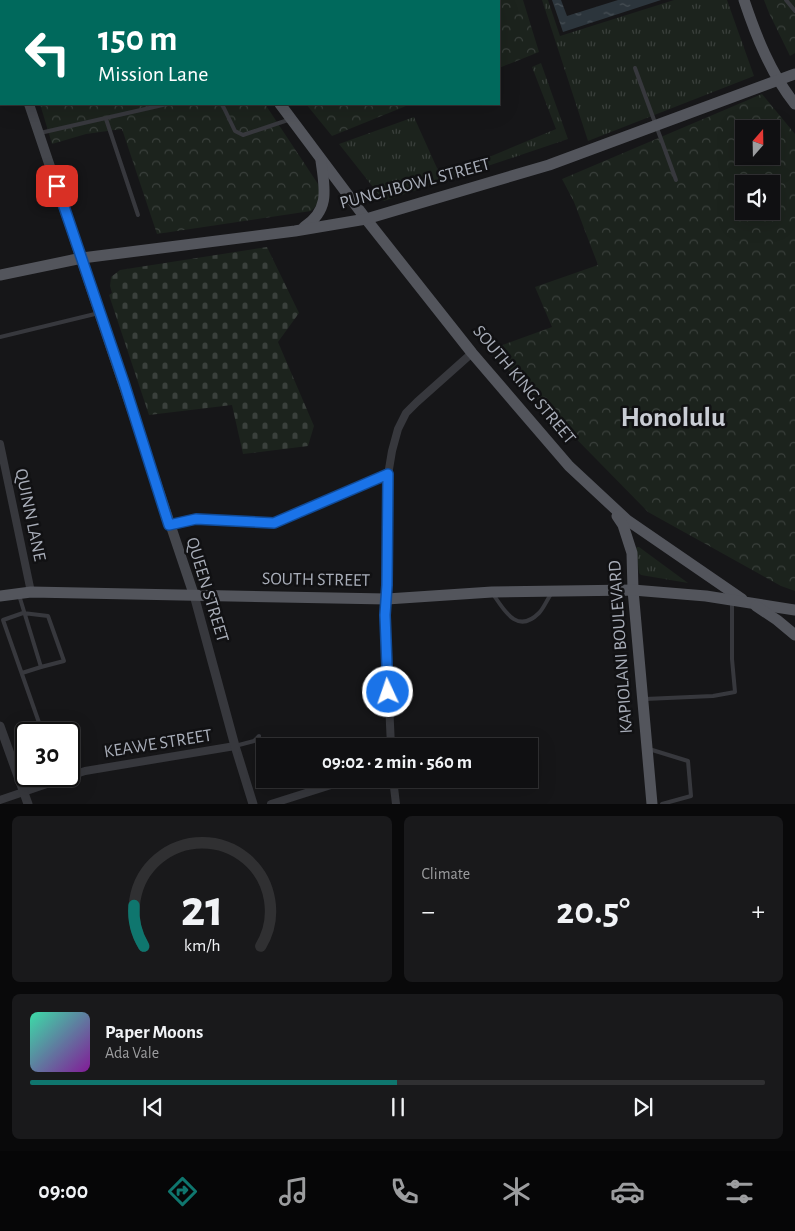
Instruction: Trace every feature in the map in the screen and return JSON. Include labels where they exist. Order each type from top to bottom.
[{"type":"main road","points":[[744,0],[749,17],[778,80],[795,104]]},
{"type":"main road","name":"PUNCHBOWL STREET","points":[[0,275],[82,258],[299,230],[366,219],[549,165],[795,74]]},
{"type":"main road","name":"QUEEN STREET","points":[[29,105],[101,313],[169,525],[194,595]]},
{"type":"main road","name":"SOUTH KING STREET","points":[[281,105],[366,219],[472,353],[569,466],[627,520],[737,597],[751,603],[777,620],[795,635]]},
{"type":"main road","points":[[299,230],[314,221],[323,203],[324,185],[321,160]]},
{"type":"main road","name":"KAPIOLANI BOULEVARD","points":[[601,497],[618,517],[627,535],[632,553],[633,590],[652,804]]},
{"type":"main road","name":"SOUTH STREET","points":[[0,596],[31,592],[387,599],[492,592],[633,590],[732,600],[795,610]]},
{"type":"street","points":[[391,738],[385,615],[387,599],[388,474],[392,451],[398,429],[406,413],[472,353]]},
{"type":"street","name":"QUINN LANE","points":[[0,444],[31,592]]},
{"type":"street","points":[[169,525],[196,519],[274,523],[388,474]]},
{"type":"street","name":"QUEEN STREET","points":[[194,595],[235,746],[253,804]]},
{"type":"street","points":[[0,726],[28,804]]},
{"type":"street","name":"KEAWE STREET","points":[[0,800],[85,771],[235,746]]},
{"type":"street","points":[[271,804],[322,788]]},
{"type":"street","points":[[394,788],[396,804]]},
{"type":"lane","points":[[786,0],[795,11]]},
{"type":"lane","points":[[635,68],[676,180]]},
{"type":"lane","points":[[39,134],[163,105]]},
{"type":"lane","points":[[222,105],[235,131],[243,135],[290,119]]},
{"type":"lane","points":[[106,119],[138,215]]},
{"type":"lane","points":[[0,337],[101,313]]},
{"type":"lane","points":[[492,592],[505,613],[516,621],[526,621],[538,613],[553,591]]},
{"type":"lane","points":[[19,594],[23,613],[41,667]]},
{"type":"lane","points":[[642,700],[714,696],[735,692],[732,659],[732,600]]},
{"type":"lane","points":[[22,673],[64,661],[48,616],[23,613],[3,620],[22,673],[40,722]]},
{"type":"lane","points":[[235,746],[254,741],[259,736]]},
{"type":"lane","points":[[646,748],[688,761],[690,796],[662,804]]},
{"type":"green space","points":[[500,0],[523,0],[539,52],[500,68]]},
{"type":"green space","points":[[542,0],[548,0],[560,36],[674,0],[727,0],[754,76],[588,141]]},
{"type":"green space","points":[[764,0],[795,0],[795,53],[790,56],[769,13]]},
{"type":"green space","points":[[541,63],[568,139],[384,201],[339,144],[414,117],[441,177],[556,129],[532,67]]},
{"type":"green space","points":[[762,94],[795,134],[795,591],[781,586],[648,512],[489,350],[552,327],[535,287],[598,265],[574,202],[562,179]]},
{"type":"green space","points":[[40,105],[266,105],[322,190],[320,202],[311,211],[157,234],[122,129],[86,134],[52,144]]},
{"type":"green space","points":[[307,105],[409,105],[332,136]]},
{"type":"green space","points":[[267,247],[299,313],[278,342],[314,426],[308,446],[243,454],[232,405],[149,415],[109,295],[112,293],[110,286],[111,277],[120,270]]},
{"type":"green space","points":[[637,547],[688,583],[641,575],[639,573]]},
{"type":"water","points":[[552,0],[561,0],[567,16],[618,0],[661,0],[563,32]]},
{"type":"district","name":"Honolulu","points":[[673,418]]},
{"type":"route","points":[[57,186],[101,313],[169,525],[196,519],[274,523],[388,474],[387,599],[385,615],[388,692]]}]
